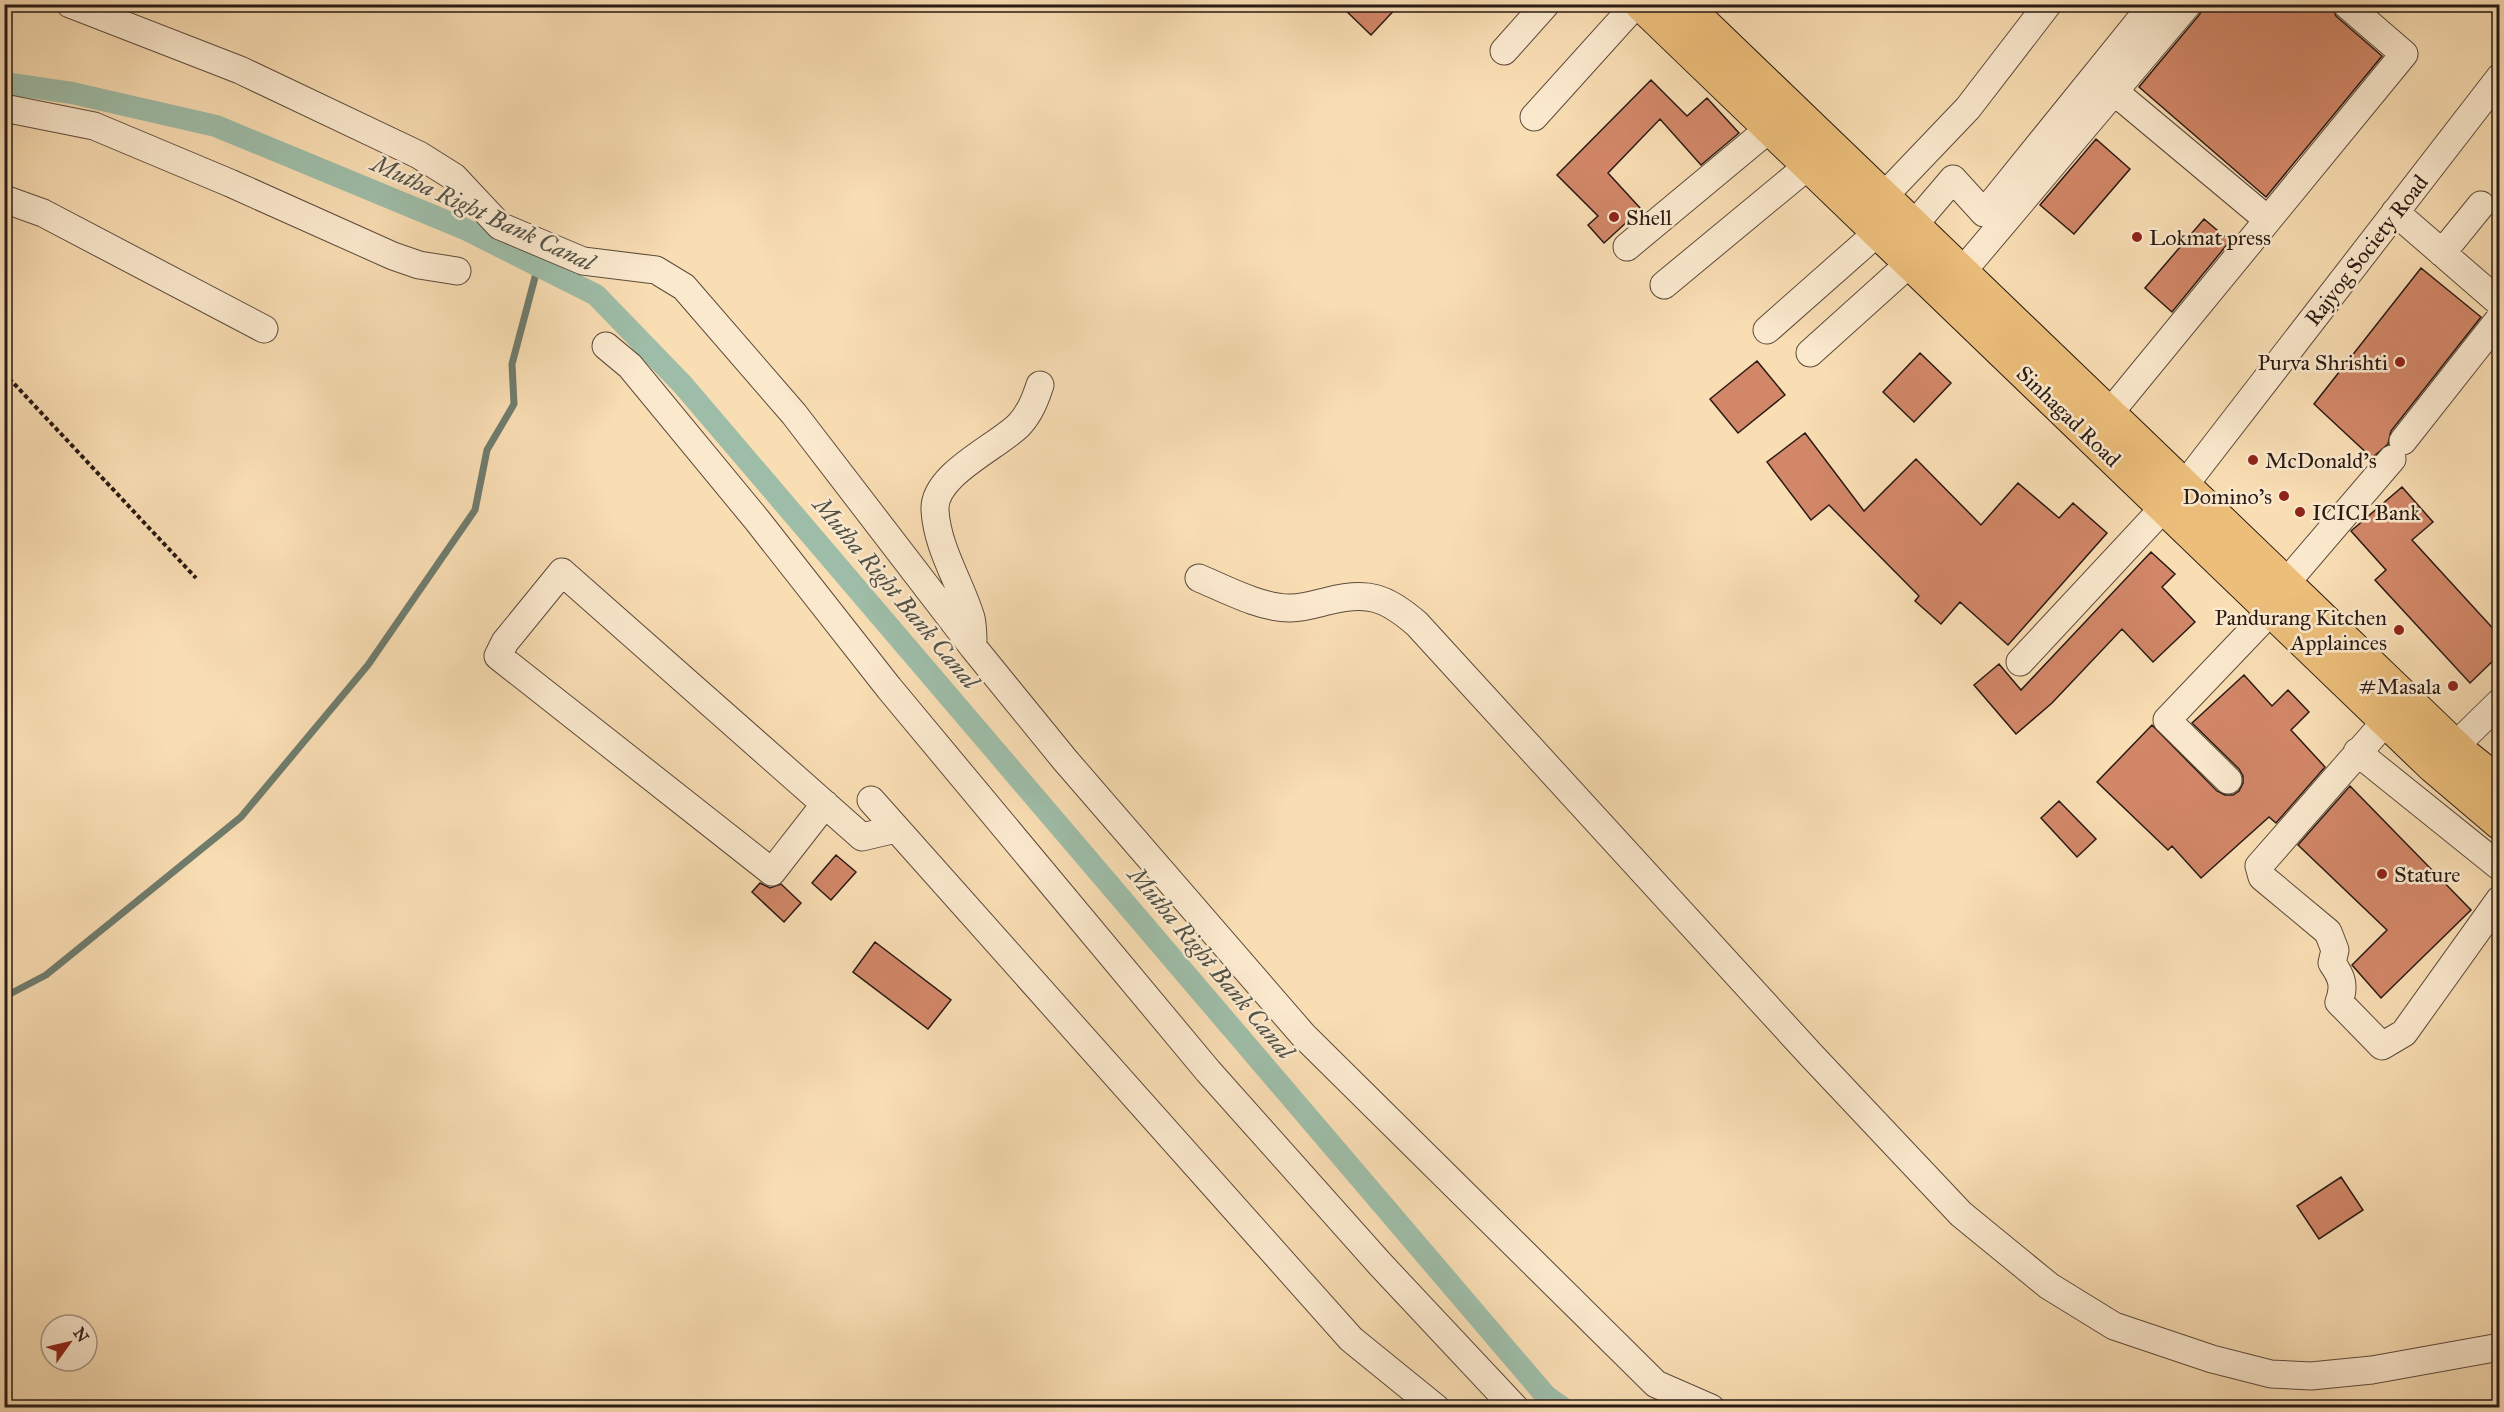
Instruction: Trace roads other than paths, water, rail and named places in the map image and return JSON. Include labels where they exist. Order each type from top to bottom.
[{"type":"main road","name":"Sinhagad Road","points":[[1641,4],[1809,165],[1898,242],[2174,497],[2278,598],[2499,784]]},
{"type":"main road","name":"Sinhagad Road","points":[[1683,4],[1883,198],[1898,242],[1961,273],[2108,415],[2174,497]]},
{"type":"main road","name":"Sinhagad Road","points":[[2278,598],[2386,721],[2444,777],[2499,823]]},
{"type":"street","points":[[70,4],[240,70],[419,155],[454,177],[500,226],[583,261],[656,270],[684,287],[794,414],[973,647],[1065,760],[1303,1035],[1656,1384],[1711,1407]]},
{"type":"street","points":[[1504,51],[1546,4]]},
{"type":"street","points":[[1534,117],[1636,4]]},
{"type":"street","points":[[1883,198],[1968,108],[2048,4]]},
{"type":"street","points":[[1810,353],[1898,242],[1953,179],[1984,213],[2153,4]]},
{"type":"street","points":[[1961,273],[2116,93],[2188,4]]},
{"type":"street","points":[[2108,415],[2404,54],[2346,4]]},
{"type":"street","name":"Rajyog Society Road","points":[[2020,662],[2174,497],[2498,81]]},
{"type":"street","points":[[2116,93],[2268,220]]},
{"type":"street","points":[[4,108],[94,126],[230,183],[393,256],[419,265],[457,271]]},
{"type":"street","points":[[1627,247],[1770,128]]},
{"type":"street","points":[[1664,285],[1809,165]]},
{"type":"street","points":[[4,199],[43,213],[264,329]]},
{"type":"street","points":[[2442,253],[2481,205]]},
{"type":"street","points":[[2395,212],[2499,303]]},
{"type":"street","points":[[1767,330],[1898,242]]},
{"type":"street","points":[[2228,780],[2167,720],[2278,598],[2499,318]]},
{"type":"street","points":[[606,346],[630,366],[757,520],[889,688],[1209,1071],[1380,1264],[1515,1407]]},
{"type":"street","points":[[973,647],[971,619],[939,535],[934,508],[938,494],[957,472],[1017,427],[1032,406],[1040,385]]},
{"type":"street","points":[[819,799],[772,872],[498,656],[505,642],[562,572],[819,799],[862,837],[896,829]]},
{"type":"street","points":[[1199,578],[1272,606],[1292,609],[1360,596],[1382,599],[1401,610],[1425,632],[1811,1055],[1961,1214],[2049,1286],[2114,1326],[2212,1359],[2271,1374],[2311,1376],[2372,1370],[2499,1347]]},
{"type":"street","points":[[2455,746],[2499,702]]},
{"type":"street","points":[[2386,721],[2259,866],[2262,877],[2328,932],[2335,950],[2332,963],[2341,976],[2344,990],[2339,1002],[2382,1046],[2404,1033],[2499,899]]},
{"type":"street","points":[[2357,752],[2499,867]]},
{"type":"street","points":[[772,844],[819,799]]},
{"type":"street","points":[[871,800],[1351,1339],[1436,1407]]},
{"type":"waterway","name":"Mutha Right Bank Canal","points":[[4,83],[72,93],[216,126],[465,229],[596,295],[683,385],[1546,1396],[1563,1408]]},
{"type":"waterway","points":[[4,997],[46,975],[241,817],[368,665],[475,510],[487,450],[514,404],[512,364],[538,266]]},
{"type":"place","name":"Shell","points":[[1614,217]]},
{"type":"place","name":"Lokmat press","points":[[2137,237]]},
{"type":"place","name":"Purva Shrishti","points":[[2400,362]]},
{"type":"place","name":"McDonald's","points":[[2253,460]]},
{"type":"place","name":"Domino's","points":[[2284,496]]},
{"type":"place","name":"ICICI Bank","points":[[2300,512]]},
{"type":"place","name":"Pandurang Kitchen Applainces","points":[[2399,630]]},
{"type":"place","name":"#Masala","points":[[2453,686]]},
{"type":"place","name":"Stature","points":[[2382,874]]}]
